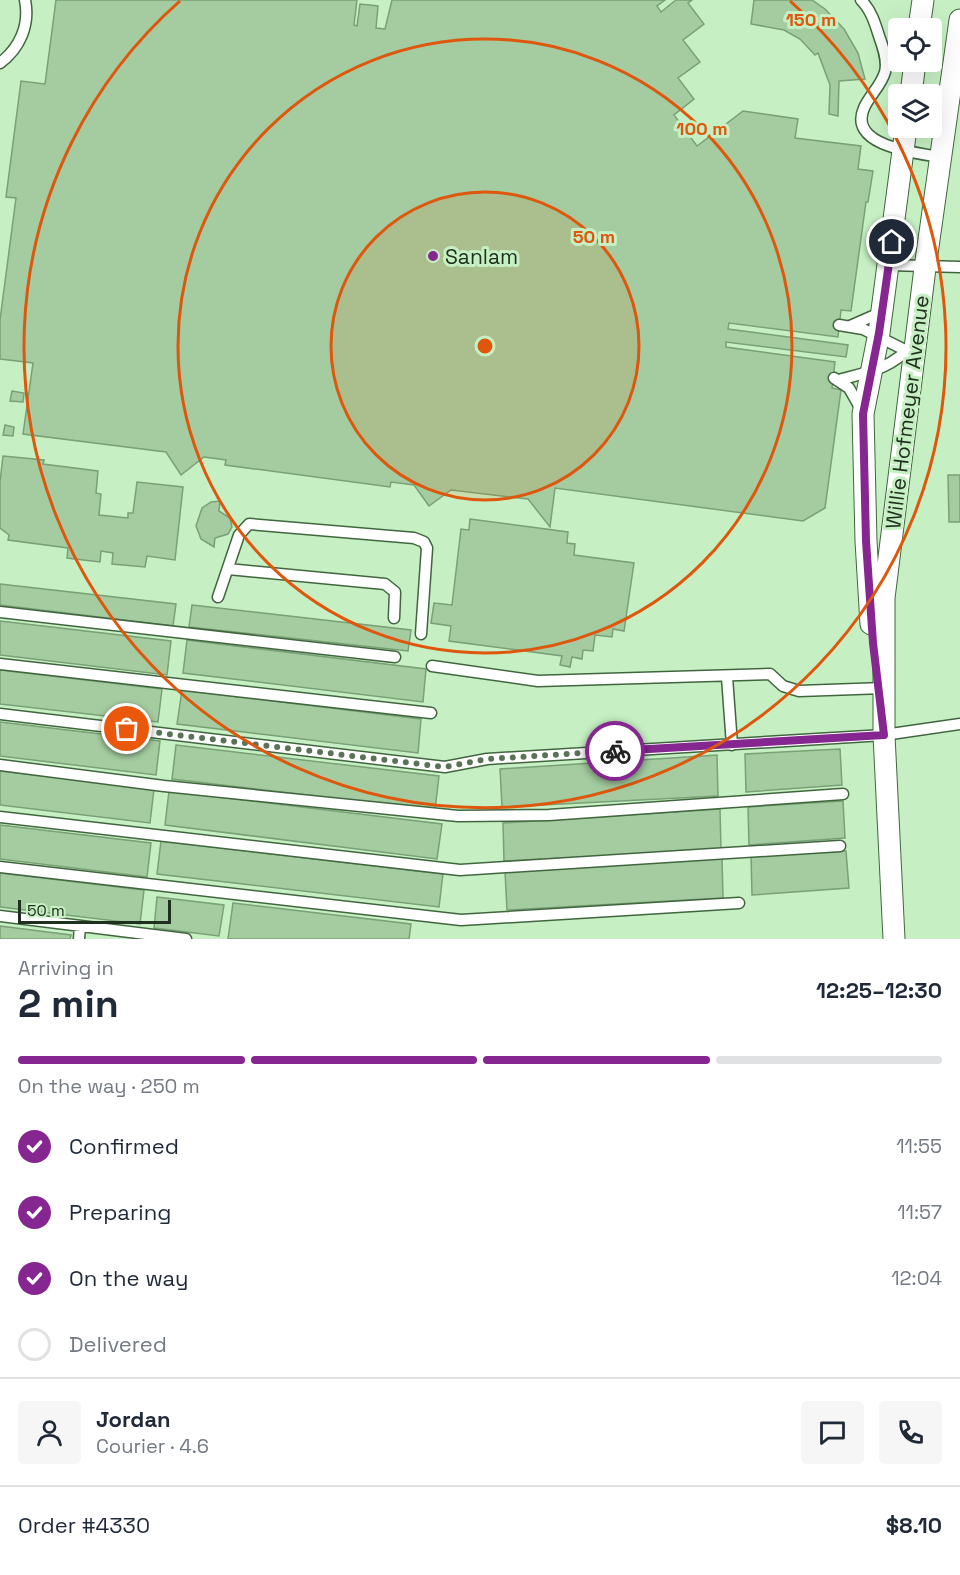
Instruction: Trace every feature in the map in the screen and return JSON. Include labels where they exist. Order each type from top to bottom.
[{"type":"street","points":[[920,18],[923,0]]},
{"type":"street","name":"Willie Hofmeyer Avenue","points":[[881,689],[884,598],[912,349],[960,20]]},
{"type":"street","name":"Willie Hofmeyer Avenue","points":[[894,939],[881,689],[866,541],[863,414],[879,337],[905,138]]},
{"type":"lane","points":[[0,63],[5,53],[22,37],[25,23],[25,0]]},
{"type":"lane","points":[[861,0],[876,26],[886,63],[882,78],[862,111],[863,128],[872,139],[903,150],[940,158]]},
{"type":"lane","points":[[889,265],[925,268],[960,267]]},
{"type":"lane","points":[[882,312],[845,325],[912,349]]},
{"type":"lane","points":[[863,414],[849,388],[836,379],[880,370],[912,349]]},
{"type":"lane","points":[[218,597],[239,535],[249,524],[420,540],[427,548],[421,634]]},
{"type":"lane","points":[[228,569],[386,584],[394,592],[394,618]]},
{"type":"lane","points":[[0,612],[395,657]]},
{"type":"lane","points":[[0,664],[431,713]]},
{"type":"lane","points":[[432,666],[538,681],[770,674],[783,686],[799,691],[881,689]]},
{"type":"lane","points":[[727,677],[732,745]]},
{"type":"lane","points":[[0,714],[445,767],[487,759],[884,735],[960,724]]},
{"type":"lane","points":[[0,765],[164,786],[458,816],[549,815],[843,794]]},
{"type":"lane","points":[[0,817],[460,870],[840,846]]},
{"type":"lane","points":[[0,867],[461,920],[739,903]]},
{"type":"lane","points":[[0,916],[186,939]]},
{"type":"lane","points":[[79,939],[80,926]]},
{"type":"building","name":"Sanlam","points":[[56,0],[357,0],[354,25],[357,26],[360,4],[378,6],[376,28],[385,29],[392,0],[665,0],[657,6],[661,12],[676,0],[692,0],[688,3],[704,24],[683,40],[700,62],[678,78],[694,99],[674,115],[697,146],[743,111],[798,119],[795,138],[861,146],[858,169],[873,171],[868,202],[866,202],[851,311],[841,310],[838,337],[729,323],[728,329],[848,345],[846,357],[726,342],[726,347],[835,362],[832,388],[841,390],[825,508],[803,521],[555,488],[550,527],[528,499],[451,490],[429,506],[414,485],[391,482],[390,487],[225,465],[226,460],[204,457],[181,475],[166,452],[23,434],[33,363],[0,359],[0,320],[16,198],[6,197],[21,81],[45,84]]},
{"type":"building","points":[[754,0],[812,0],[825,9],[844,29],[858,53],[865,79],[839,81],[838,116],[829,114],[830,85],[818,53],[815,55],[800,39],[784,30],[751,24]]},
{"type":"building","points":[[12,391],[24,393],[23,402],[10,401]]},
{"type":"building","points":[[5,425],[14,427],[13,436],[3,435]]},
{"type":"building","points":[[3,456],[44,460],[43,464],[98,471],[96,493],[101,494],[99,515],[128,518],[128,513],[133,513],[137,482],[183,487],[175,560],[147,556],[145,567],[112,564],[113,553],[101,551],[100,562],[67,558],[68,548],[8,540],[9,535],[0,528],[0,482]]},
{"type":"building","points":[[948,475],[960,475],[960,522],[949,522]]},
{"type":"building","points":[[220,501],[219,511],[230,518],[232,527],[228,534],[215,538],[214,547],[201,539],[196,526],[202,508],[211,502]]},
{"type":"building","points":[[470,519],[568,532],[567,543],[575,544],[574,555],[634,563],[624,631],[613,629],[612,637],[595,635],[593,651],[583,650],[582,659],[572,657],[570,667],[560,665],[562,656],[449,641],[451,626],[431,623],[434,603],[452,605],[461,529],[469,530]]},
{"type":"building","points":[[0,584],[176,604],[173,626],[0,605]]},
{"type":"building","points":[[192,605],[411,630],[408,651],[189,627]]},
{"type":"building","points":[[0,621],[171,641],[167,675],[0,655]]},
{"type":"building","points":[[187,640],[426,669],[423,702],[183,673]]},
{"type":"building","points":[[0,670],[162,689],[158,722],[0,704]]},
{"type":"building","points":[[182,690],[421,719],[418,753],[177,724]]},
{"type":"building","points":[[0,722],[160,741],[156,775],[0,756]]},
{"type":"building","points":[[176,745],[439,776],[435,810],[172,779]]},
{"type":"building","points":[[840,749],[842,785],[746,792],[745,754]]},
{"type":"building","points":[[717,755],[718,796],[502,807],[500,769]]},
{"type":"building","points":[[0,771],[154,789],[150,823],[0,805]]},
{"type":"building","points":[[169,791],[442,824],[437,859],[165,825]]},
{"type":"building","points":[[843,801],[845,838],[749,845],[748,807]]},
{"type":"building","points":[[720,809],[721,850],[504,861],[503,823]]},
{"type":"building","points":[[0,825],[151,843],[147,877],[0,859]]},
{"type":"building","points":[[161,841],[443,874],[439,907],[157,874]]},
{"type":"building","points":[[846,851],[849,888],[752,895],[751,856]]},
{"type":"building","points":[[722,858],[723,898],[507,910],[505,872]]},
{"type":"building","points":[[0,873],[144,890],[140,924],[0,907]]},
{"type":"building","points":[[157,897],[224,905],[219,936],[154,928]]},
{"type":"building","points":[[233,903],[411,924],[409,939],[228,939]]},
{"type":"building","points":[[0,926],[71,935],[70,939],[0,939]]},
{"type":"way so far","points":[[127,729],[445,767],[487,759],[615,751]]},
{"type":"place","name":"Sanlam","points":[[433,256]]},
{"type":"route","points":[[615,751],[884,735],[873,643],[866,541],[863,414],[879,333],[892,242]]}]
